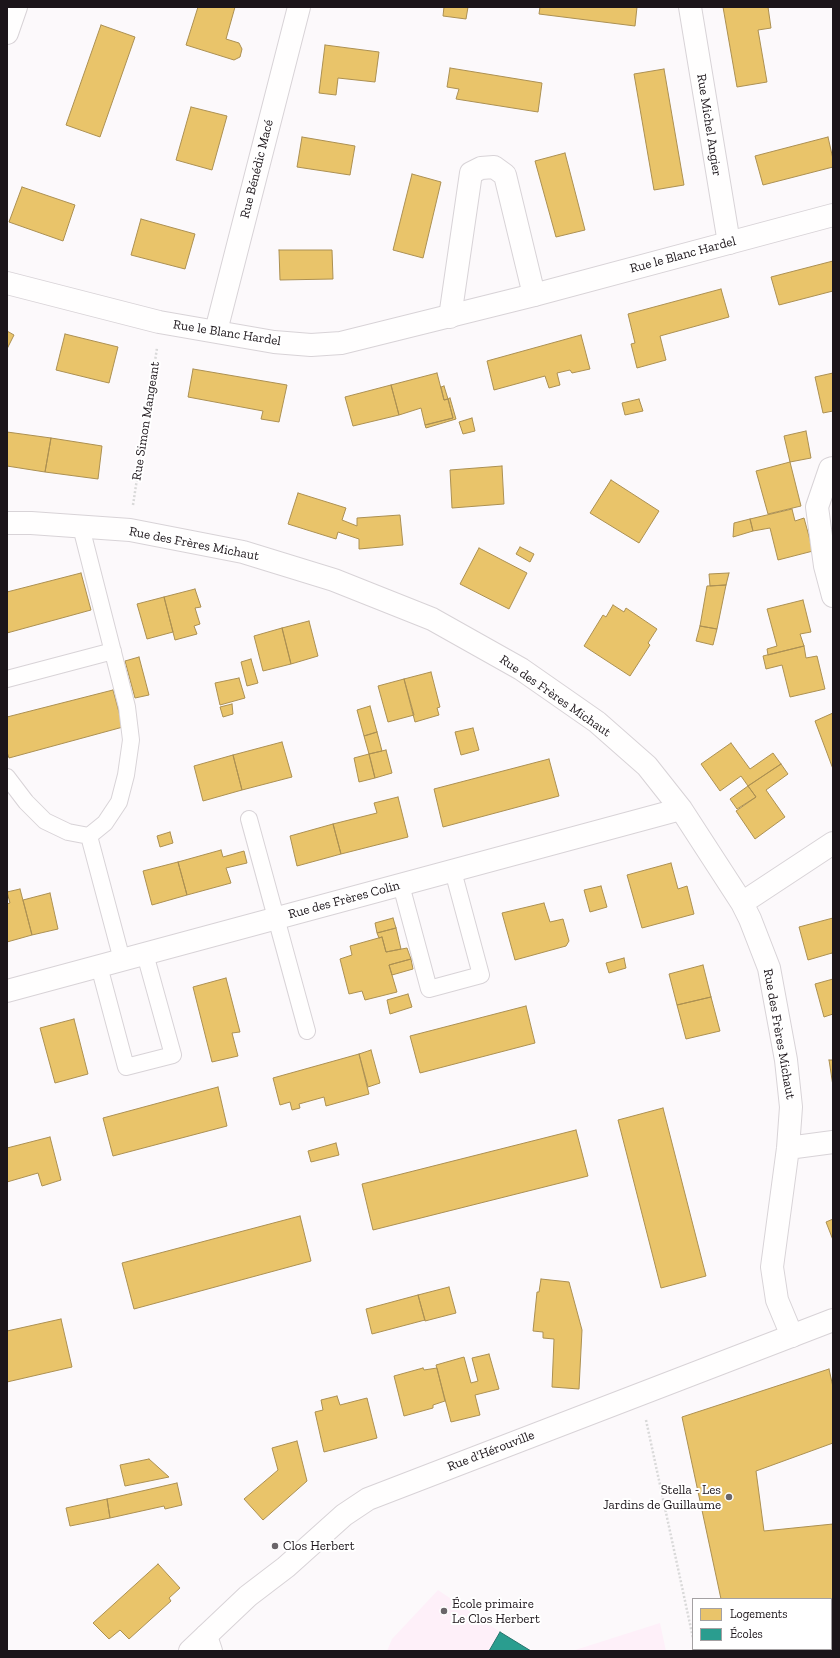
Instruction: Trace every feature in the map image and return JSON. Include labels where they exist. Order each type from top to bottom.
[{"type":"street","points":[[7,33],[16,7]]},
{"type":"street","name":"Rue Bénédic Macé","points":[[216,332],[299,7]]},
{"type":"street","name":"Rue Michel Angier","points":[[690,7],[729,243]]},
{"type":"street","points":[[450,317],[471,173],[482,168],[494,167],[505,175],[534,295]]},
{"type":"street","name":"Rue le Blanc Hardel","points":[[7,283],[159,322],[274,342],[311,344],[341,343],[450,317],[833,215]]},
{"type":"street","points":[[833,468],[830,469],[817,507],[825,566],[833,596]]},
{"type":"street","name":"Rue des Frères Michaut","points":[[7,523],[130,530],[243,552],[334,580],[432,619],[521,670],[597,722],[647,766],[681,809],[742,903],[750,919],[769,968],[780,1022],[791,1107],[788,1148],[772,1267],[777,1300],[792,1336]]},
{"type":"street","name":"Rue des Frères Colin","points":[[7,991],[681,809]]},
{"type":"street","points":[[742,903],[833,843]]},
{"type":"street","points":[[788,1148],[833,1142]]},
{"type":"street","name":"Rue d'Hérouville","points":[[190,1651],[209,1644],[248,1596],[286,1567],[344,1515],[368,1499],[833,1320]]},
{"type":"lane","points":[[81,527],[127,707],[131,740],[129,760],[120,802],[105,822],[89,836]]},
{"type":"lane","points":[[7,679],[113,651]]},
{"type":"lane","points":[[7,776],[26,802],[46,821],[68,832],[89,836]]},
{"type":"lane","points":[[249,819],[306,1031]]},
{"type":"lane","points":[[89,836],[122,960]]},
{"type":"lane","points":[[401,885],[429,989],[482,975],[453,871]]},
{"type":"lane","points":[[99,966],[126,1067],[173,1055],[145,954]]},
{"type":"path","name":"Rue Simon Mangeant","points":[[133,505],[158,345]]},
{"type":"path","points":[[647,1422],[692,1633]]},
{"type":"shaded area","name":"École primaire Le Clos Herbert","points":[[438,1590],[531,1651],[387,1651],[392,1639]]},
{"type":"shaded area","points":[[660,1623],[666,1651],[572,1651]]},
{"type":"building: Logements","points":[[198,7],[235,7],[226,39],[239,43],[242,49],[240,57],[234,60],[186,45]]},
{"type":"building: Logements","points":[[444,7],[468,7],[466,19],[443,16]]},
{"type":"building: Logements","points":[[540,7],[637,7],[635,26],[539,14]]},
{"type":"building: Logements","points":[[723,7],[768,7],[771,28],[758,30],[767,82],[737,87]]},
{"type":"building: Logements","points":[[101,25],[135,37],[100,137],[66,125]]},
{"type":"building: Logements","points":[[325,45],[379,52],[375,82],[338,78],[336,95],[319,93]]},
{"type":"building: Logements","points":[[450,68],[542,83],[538,112],[456,99],[459,89],[447,87]]},
{"type":"building: Logements","points":[[664,69],[684,185],[654,190],[634,74]]},
{"type":"building: Logements","points":[[191,107],[227,116],[212,170],[176,160]]},
{"type":"building: Logements","points":[[302,137],[355,146],[350,175],[297,167]]},
{"type":"building: Logements","points":[[828,137],[833,159],[833,167],[763,185],[755,156]]},
{"type":"building: Logements","points":[[565,153],[585,230],[556,237],[535,161]]},
{"type":"building: Logements","points":[[412,174],[441,182],[423,258],[393,250]]},
{"type":"building: Logements","points":[[22,187],[75,205],[63,241],[9,222]]},
{"type":"building: Logements","points":[[141,219],[195,234],[185,269],[131,255]]},
{"type":"building: Logements","points":[[279,250],[332,250],[333,279],[280,280]]},
{"type":"building: Logements","points":[[833,261],[833,291],[779,305],[771,277]]},
{"type":"building: Logements","points":[[721,289],[729,317],[660,336],[666,360],[637,368],[631,344],[635,343],[628,314]]},
{"type":"building: Logements","points":[[7,331],[14,335],[7,349]]},
{"type":"building: Logements","points":[[65,334],[118,347],[109,383],[56,370]]},
{"type":"building: Logements","points":[[581,335],[590,369],[572,373],[570,370],[557,373],[560,385],[549,388],[545,376],[494,390],[487,361]]},
{"type":"building: Logements","points":[[193,369],[287,385],[279,422],[261,419],[263,411],[188,397]]},
{"type":"building: Logements","points":[[437,373],[444,400],[448,399],[453,418],[425,425],[421,408],[399,415],[391,385]]},
{"type":"building: Logements","points":[[833,373],[833,411],[823,413],[815,377]]},
{"type":"building: Logements","points":[[391,385],[399,415],[353,426],[345,397]]},
{"type":"building: Logements","points":[[444,386],[448,399],[444,400],[441,387]]},
{"type":"building: Logements","points":[[450,398],[456,419],[426,428],[425,425],[453,418],[448,399]]},
{"type":"building: Logements","points":[[639,399],[643,411],[625,415],[622,403]]},
{"type":"building: Logements","points":[[472,418],[475,431],[463,434],[459,422]]},
{"type":"building: Logements","points":[[806,431],[811,458],[790,462],[784,436]]},
{"type":"building: Logements","points":[[7,432],[51,438],[45,472],[7,466]]},
{"type":"building: Logements","points":[[51,438],[102,446],[98,479],[45,472]]},
{"type":"building: Logements","points":[[790,462],[801,506],[768,514],[756,471]]},
{"type":"building: Logements","points":[[502,466],[504,504],[452,508],[450,470]]},
{"type":"building: Logements","points":[[611,480],[659,511],[639,543],[590,513]]},
{"type":"building: Logements","points":[[298,493],[346,508],[342,520],[357,526],[357,518],[400,515],[403,545],[359,549],[359,539],[338,532],[336,539],[288,524]]},
{"type":"building: Logements","points":[[792,509],[795,521],[804,518],[813,551],[778,560],[770,528],[753,531],[750,519]]},
{"type":"building: Logements","points":[[750,519],[753,531],[733,537],[734,523]]},
{"type":"building: Logements","points":[[520,547],[534,554],[530,562],[516,554]]},
{"type":"building: Logements","points":[[479,548],[527,573],[509,609],[460,584]]},
{"type":"building: Logements","points":[[81,573],[91,610],[7,633],[7,592]]},
{"type":"building: Logements","points":[[729,573],[726,585],[710,586],[709,574]]},
{"type":"building: Logements","points":[[726,585],[717,629],[700,626],[707,586]]},
{"type":"building: Logements","points":[[195,589],[201,607],[195,608],[200,624],[194,626],[197,634],[175,640],[164,597]]},
{"type":"building: Logements","points":[[164,597],[173,632],[147,639],[137,604]]},
{"type":"building: Logements","points":[[803,600],[811,632],[800,634],[804,646],[768,655],[767,649],[777,646],[767,609]]},
{"type":"building: Logements","points":[[613,605],[624,612],[626,608],[657,629],[648,643],[650,645],[630,676],[584,646],[603,615],[606,617]]},
{"type":"building: Logements","points":[[309,621],[318,656],[291,664],[282,628]]},
{"type":"building: Logements","points":[[700,626],[717,629],[713,645],[696,641]]},
{"type":"building: Logements","points":[[282,628],[291,664],[263,671],[254,636]]},
{"type":"building: Logements","points":[[804,646],[806,658],[817,656],[825,689],[790,697],[782,665],[766,669],[763,656]]},
{"type":"building: Logements","points":[[139,657],[149,695],[135,698],[125,661]]},
{"type":"building: Logements","points":[[251,659],[258,683],[247,686],[241,662]]},
{"type":"building: Logements","points":[[431,672],[440,707],[437,708],[439,715],[415,722],[404,679]]},
{"type":"building: Logements","points":[[239,678],[245,698],[220,705],[215,683]]},
{"type":"building: Logements","points":[[404,679],[414,715],[388,722],[378,686]]},
{"type":"building: Logements","points":[[113,690],[123,727],[9,758],[7,752],[7,717]]},
{"type":"building: Logements","points":[[232,704],[233,714],[223,717],[220,707]]},
{"type":"building: Logements","points":[[370,706],[377,732],[364,736],[357,710]]},
{"type":"building: Logements","points":[[833,713],[833,769],[815,721]]},
{"type":"building: Logements","points":[[473,728],[479,750],[461,755],[455,732]]},
{"type":"building: Logements","points":[[377,732],[382,751],[369,754],[364,736]]},
{"type":"building: Logements","points":[[282,742],[292,777],[242,790],[233,755]]},
{"type":"building: Logements","points":[[731,743],[750,769],[773,753],[781,764],[748,786],[741,776],[720,791],[701,764]]},
{"type":"building: Logements","points":[[386,750],[392,773],[375,778],[369,754]]},
{"type":"building: Logements","points":[[369,754],[375,778],[359,782],[354,758]]},
{"type":"building: Logements","points":[[233,755],[242,790],[203,801],[194,766]]},
{"type":"building: Logements","points":[[549,759],[559,796],[443,827],[434,789]]},
{"type":"building: Logements","points":[[781,764],[788,774],[766,790],[785,817],[755,839],[736,811],[756,797],[748,786]]},
{"type":"building: Logements","points":[[748,786],[756,797],[737,809],[730,799]]},
{"type":"building: Logements","points":[[398,797],[408,837],[341,854],[333,824],[377,813],[374,803]]},
{"type":"building: Logements","points":[[333,824],[341,854],[297,866],[290,836]]},
{"type":"building: Logements","points":[[170,832],[173,843],[160,847],[157,836]]},
{"type":"building: Logements","points":[[221,850],[223,857],[244,851],[247,863],[226,868],[231,883],[187,895],[178,862]]},
{"type":"building: Logements","points":[[178,862],[187,895],[152,905],[143,871]]},
{"type":"building: Logements","points":[[671,863],[678,889],[687,886],[694,914],[642,928],[627,875]]},
{"type":"building: Logements","points":[[601,886],[607,907],[590,912],[584,890]]},
{"type":"building: Logements","points":[[20,889],[32,935],[7,942],[7,904],[10,903],[7,892]]},
{"type":"building: Logements","points":[[50,893],[58,929],[32,935],[23,900]]},
{"type":"building: Logements","points":[[544,903],[550,922],[563,919],[569,941],[566,946],[515,960],[502,913]]},
{"type":"building: Logements","points":[[393,918],[396,928],[377,933],[375,923]]},
{"type":"building: Logements","points":[[833,918],[833,956],[832,953],[808,960],[799,927]]},
{"type":"building: Logements","points":[[396,928],[401,949],[386,952],[382,937],[379,938],[377,933]]},
{"type":"building: Logements","points":[[382,937],[386,952],[407,948],[411,959],[389,965],[397,992],[365,1000],[362,991],[349,994],[340,959],[352,955],[350,946]]},
{"type":"building: Logements","points":[[624,958],[626,968],[609,973],[606,963]]},
{"type":"building: Logements","points":[[411,959],[413,969],[392,975],[389,965]]},
{"type":"building: Logements","points":[[703,965],[711,997],[677,1005],[669,974]]},
{"type":"building: Logements","points":[[226,978],[240,1032],[232,1033],[238,1056],[212,1062],[193,987]]},
{"type":"building: Logements","points":[[833,979],[833,1014],[824,1017],[815,984]]},
{"type":"building: Logements","points":[[408,994],[412,1007],[390,1014],[387,1000]]},
{"type":"building: Logements","points":[[711,997],[720,1031],[686,1039],[677,1005]]},
{"type":"building: Logements","points":[[526,1006],[535,1043],[420,1073],[410,1036]]},
{"type":"building: Logements","points":[[74,1019],[88,1074],[55,1083],[40,1028]]},
{"type":"building: Logements","points":[[371,1050],[380,1083],[368,1087],[359,1054]]},
{"type":"building: Logements","points":[[359,1054],[369,1094],[326,1106],[324,1097],[299,1104],[300,1108],[292,1110],[290,1102],[280,1105],[273,1078]]},
{"type":"building: Logements","points":[[829,1060],[833,1060],[833,1086]]},
{"type":"building: Logements","points":[[218,1087],[227,1126],[113,1156],[103,1118]]},
{"type":"building: Logements","points":[[663,1108],[706,1276],[661,1288],[618,1120]]},
{"type":"building: Logements","points":[[576,1130],[588,1176],[373,1230],[362,1184]]},
{"type":"building: Logements","points":[[50,1137],[61,1180],[42,1186],[38,1173],[7,1182],[7,1148]]},
{"type":"building: Logements","points":[[336,1143],[339,1155],[311,1162],[308,1151]]},
{"type":"building: Logements","points":[[300,1216],[311,1261],[134,1309],[122,1263]]},
{"type":"building: Logements","points":[[833,1219],[833,1240],[826,1222]]},
{"type":"building: Logements","points":[[541,1279],[569,1282],[582,1330],[579,1389],[552,1387],[554,1339],[543,1338],[543,1332],[533,1331],[537,1292],[539,1292]]},
{"type":"building: Logements","points":[[449,1287],[456,1313],[425,1321],[418,1295]]},
{"type":"building: Logements","points":[[418,1295],[425,1320],[372,1334],[366,1309]]},
{"type":"building: Logements","points":[[61,1319],[72,1367],[7,1382],[7,1331]]},
{"type":"building: Logements","points":[[489,1354],[499,1389],[475,1395],[480,1415],[451,1422],[436,1365],[464,1357],[471,1383],[478,1381],[472,1358]]},
{"type":"building: Logements","points":[[423,1368],[424,1370],[437,1368],[445,1401],[433,1405],[433,1408],[404,1416],[394,1376]]},
{"type":"building: Logements","name":"Stella - Les Jardins de Guillaume","points":[[829,1369],[833,1387],[833,1443],[756,1471],[764,1531],[833,1524],[833,1604],[832,1598],[721,1598],[682,1417]]},
{"type":"building: Logements","points":[[337,1396],[340,1405],[367,1398],[377,1438],[324,1452],[315,1412],[323,1410],[321,1400]]},
{"type":"building: Logements","points":[[297,1441],[307,1481],[263,1520],[244,1499],[278,1470],[272,1448]]},
{"type":"building: Logements","points":[[149,1459],[169,1477],[125,1486],[120,1465]]},
{"type":"building: Logements","points":[[177,1483],[182,1505],[165,1509],[164,1506],[110,1518],[107,1499]]},
{"type":"building: Logements","points":[[107,1499],[110,1518],[70,1526],[66,1508]]},
{"type":"building: Logements","points":[[158,1564],[180,1588],[169,1598],[171,1601],[129,1639],[120,1630],[109,1639],[93,1623]]},
{"type":"building: Écoles","points":[[500,1632],[531,1651],[489,1651]]},
{"type":"place","name":"Stella - Les Jardins de Guillaume","points":[[729,1497]]},
{"type":"place","name":"Clos Herbert","points":[[275,1546]]},
{"type":"place","name":"École primaire Le Clos Herbert","points":[[444,1611]]}]
